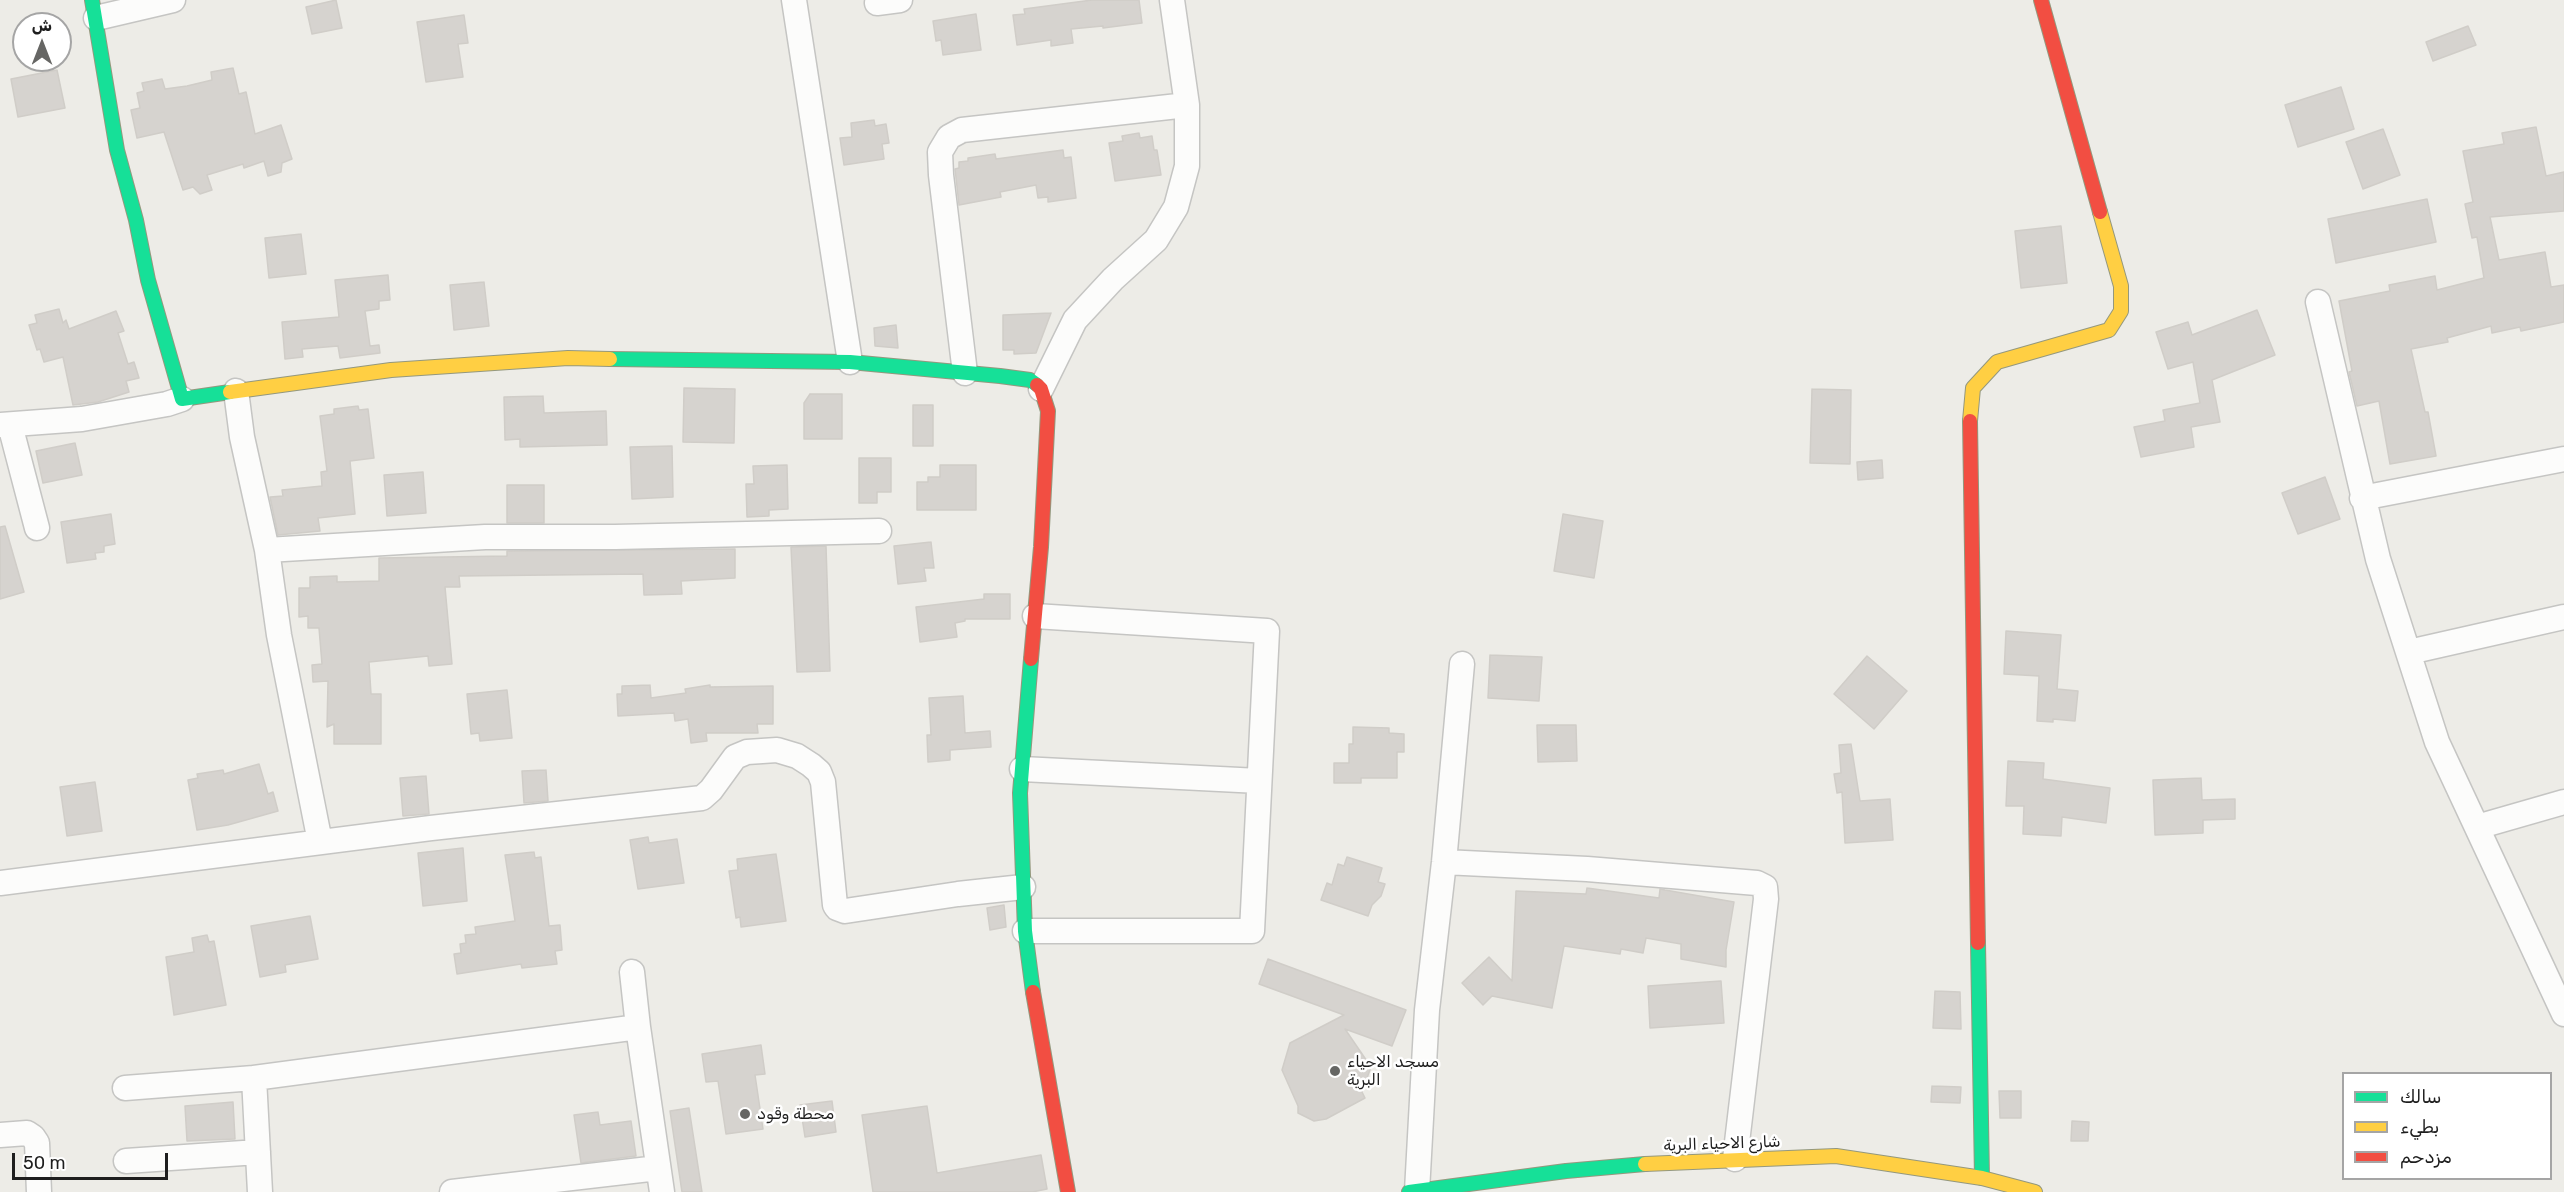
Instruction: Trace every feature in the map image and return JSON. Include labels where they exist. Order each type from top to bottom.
[{"type":"main road","points":[[1982,1178],[1970,423],[1973,388],[1997,362],[2109,330],[2121,311],[2121,286],[2041,0]]},
{"type":"main road","points":[[94,9],[117,150],[136,220],[148,280],[182,399],[391,370],[568,358],[850,362],[1029,380],[1041,389],[1048,411],[1041,547],[1020,793],[1023,887],[1025,931],[1033,995],[1068,1192]]},
{"type":"main road","name":"شارع الاحياء البرية","points":[[1413,1192],[1566,1171],[1735,1159],[1836,1156],[1982,1178],[2025,1191]]},
{"type":"street","points":[[94,9],[173,0]]},
{"type":"street","points":[[794,0],[850,362]]},
{"type":"street","points":[[1041,389],[1075,320],[1113,279],[1156,240],[1176,207],[1187,166],[1187,105],[1172,0]]},
{"type":"street","points":[[965,374],[941,175],[940,152],[949,137],[962,130],[1187,105]]},
{"type":"street","points":[[2318,302],[2362,498],[2437,742],[2477,827],[2556,977],[2564,1014]]},
{"type":"street","points":[[236,391],[242,437],[267,550],[279,635],[320,842]]},
{"type":"street","points":[[37,528],[5,425],[82,419],[167,404],[182,399]]},
{"type":"street","points":[[2362,498],[2564,459]]},
{"type":"street","points":[[267,550],[485,537],[615,537],[879,531]]},
{"type":"street","points":[[1025,931],[1252,931],[1267,631],[1035,616]]},
{"type":"street","points":[[2409,652],[2564,617]]},
{"type":"street","points":[[1413,1192],[1426,1010],[1444,862],[1462,664]]},
{"type":"street","points":[[0,883],[320,842],[702,798],[711,790],[735,757],[747,752],[777,750],[796,756],[811,765],[819,772],[823,782],[837,909],[845,910],[1023,887]]},
{"type":"street","points":[[1022,769],[1259,781]]},
{"type":"street","points":[[2477,827],[2564,802]]},
{"type":"street","points":[[1444,862],[1587,869],[1757,883],[1765,887],[1766,899],[1735,1159]]},
{"type":"street","points":[[632,972],[662,1192]]},
{"type":"street","points":[[125,1088],[254,1078],[638,1027]]},
{"type":"street","points":[[254,1078],[260,1192]]},
{"type":"street","points":[[0,1135],[27,1133],[33,1137],[37,1143],[39,1192]]},
{"type":"street","points":[[126,1161],[258,1152]]},
{"type":"street","points":[[452,1192],[658,1167]]},
{"type":"building","points":[[336,0],[342,28],[312,34],[306,7]]},
{"type":"building","points":[[1092,0],[1139,0],[1142,23],[1071,29],[1073,43],[1051,46],[1051,40],[1017,45],[1013,15],[1025,14],[1024,9]]},
{"type":"building","points":[[976,14],[981,50],[943,55],[941,40],[936,41],[933,21]]},
{"type":"building","points":[[464,15],[468,43],[458,44],[463,77],[426,82],[417,22]]},
{"type":"building","points":[[2468,26],[2476,45],[2433,61],[2426,42]]},
{"type":"building","points":[[233,68],[239,94],[246,92],[255,134],[281,125],[292,159],[282,163],[281,172],[268,176],[264,161],[244,168],[243,164],[207,175],[212,190],[200,194],[193,187],[183,190],[164,132],[137,138],[131,110],[140,108],[137,93],[144,91],[142,83],[162,79],[165,89],[187,86],[212,80],[211,72]]},
{"type":"building","points":[[57,72],[65,108],[18,117],[11,79]]},
{"type":"building","points":[[2341,87],[2354,129],[2298,147],[2285,105]]},
{"type":"building","points":[[874,120],[875,126],[886,124],[889,143],[882,144],[884,159],[844,165],[840,138],[852,137],[851,123]]},
{"type":"building","points":[[2536,127],[2546,176],[2564,172],[2564,211],[2490,217],[2499,260],[2545,252],[2551,287],[2564,285],[2564,322],[2521,331],[2520,327],[2492,333],[2491,326],[2447,338],[2448,342],[2411,349],[2425,412],[2428,412],[2436,456],[2390,464],[2379,401],[2357,406],[2349,372],[2352,371],[2339,301],[2390,291],[2389,285],[2435,276],[2437,290],[2484,278],[2477,237],[2472,238],[2465,204],[2473,202],[2463,151],[2504,144],[2502,133]]},
{"type":"building","points":[[2383,129],[2400,175],[2363,189],[2346,142]]},
{"type":"building","points":[[1139,133],[1140,138],[1152,136],[1161,175],[1115,181],[1109,143],[1123,141],[1122,136]]},
{"type":"building","points":[[1063,150],[1064,158],[1071,157],[1076,198],[1048,202],[1048,197],[1038,198],[1036,185],[1000,192],[1001,197],[959,205],[955,169],[959,168],[959,162],[968,161],[968,158],[995,154],[996,159]]},
{"type":"building","points":[[2427,199],[2436,242],[2336,263],[2328,219]]},
{"type":"building","points":[[2061,226],[2067,283],[2021,288],[2015,231]]},
{"type":"building","points":[[301,234],[306,274],[269,278],[265,238]]},
{"type":"building","points":[[388,275],[390,300],[379,301],[379,309],[365,311],[370,346],[379,345],[380,353],[340,358],[338,346],[302,349],[303,357],[285,359],[282,322],[339,317],[335,280]]},
{"type":"building","points":[[484,282],[489,326],[454,330],[450,285]]},
{"type":"building","points":[[59,309],[63,323],[66,320],[69,329],[116,311],[124,331],[118,333],[128,364],[134,362],[139,378],[126,381],[129,392],[98,402],[73,405],[63,357],[44,362],[40,349],[37,350],[29,325],[37,323],[35,315]]},
{"type":"building","points":[[2257,310],[2275,355],[2212,380],[2220,422],[2191,427],[2194,447],[2141,457],[2134,427],[2165,421],[2163,410],[2200,403],[2193,362],[2168,369],[2156,332],[2188,322],[2192,335]]},
{"type":"building","points":[[1051,313],[1036,353],[1014,354],[1014,350],[1003,350],[1003,315]]},
{"type":"building","points":[[896,325],[898,348],[875,346],[874,328]]},
{"type":"building","points":[[684,388],[735,389],[734,443],[683,442]]},
{"type":"building","points":[[1812,389],[1851,390],[1850,464],[1810,463]]},
{"type":"building","points":[[810,394],[842,394],[842,439],[804,439],[804,403]]},
{"type":"building","points":[[543,396],[544,413],[606,411],[607,445],[520,447],[520,439],[505,440],[504,397]]},
{"type":"building","points":[[913,405],[933,405],[933,446],[913,446]]},
{"type":"building","points":[[358,406],[359,410],[368,409],[374,458],[350,461],[355,514],[318,518],[320,531],[278,535],[270,497],[283,496],[282,490],[322,486],[321,472],[327,471],[320,416],[334,414],[334,409]]},
{"type":"building","points":[[75,443],[82,475],[43,483],[36,451]]},
{"type":"building","points":[[672,446],[673,497],[632,499],[630,447]]},
{"type":"building","points":[[859,458],[891,458],[891,492],[877,492],[877,503],[859,503]]},
{"type":"building","points":[[1882,460],[1883,478],[1858,480],[1857,462]]},
{"type":"building","points":[[787,465],[788,509],[769,510],[769,516],[747,517],[746,484],[754,484],[753,466]]},
{"type":"building","points":[[940,465],[976,465],[976,510],[917,510],[917,482],[928,482],[928,477],[940,477]]},
{"type":"building","points":[[423,472],[426,513],[387,516],[384,475]]},
{"type":"building","points":[[2325,477],[2340,519],[2298,534],[2282,493]]},
{"type":"building","points":[[507,485],[544,485],[544,523],[507,523]]},
{"type":"building","points":[[111,514],[115,544],[104,546],[104,552],[95,553],[96,559],[67,563],[61,522]]},
{"type":"building","points":[[1563,514],[1603,521],[1594,578],[1554,571]]},
{"type":"building","points":[[5,526],[24,592],[0,599],[0,527]]},
{"type":"building","points":[[931,542],[934,568],[924,568],[926,581],[898,584],[894,546]]},
{"type":"building","points":[[826,546],[830,671],[797,672],[791,547]]},
{"type":"building","points":[[735,549],[735,578],[681,581],[682,594],[644,595],[643,574],[459,576],[460,587],[445,587],[452,664],[429,666],[428,656],[369,662],[371,694],[381,694],[381,744],[334,744],[334,724],[327,727],[328,681],[313,682],[312,665],[322,664],[319,628],[308,628],[308,616],[299,617],[299,588],[310,588],[310,577],[337,576],[337,582],[379,581],[379,558],[507,556],[507,551]]},
{"type":"building","points":[[984,594],[1010,594],[1010,619],[965,619],[965,621],[955,623],[957,637],[920,642],[916,607],[984,599]]},
{"type":"building","points":[[2006,631],[2061,635],[2057,689],[2078,691],[2075,721],[2053,719],[2053,722],[2037,721],[2039,676],[2004,674]]},
{"type":"building","points":[[1490,655],[1542,657],[1539,701],[1488,698]]},
{"type":"building","points":[[1867,656],[1907,691],[1874,729],[1834,694]]},
{"type":"building","points":[[650,685],[651,698],[686,693],[685,689],[710,685],[710,687],[773,686],[773,724],[757,724],[758,733],[706,733],[707,741],[691,743],[688,719],[675,721],[674,713],[618,716],[617,694],[622,694],[622,686]]},
{"type":"building","points":[[507,690],[512,738],[480,741],[479,733],[471,734],[467,694]]},
{"type":"building","points":[[963,696],[965,733],[990,731],[991,747],[950,750],[950,760],[928,762],[927,735],[931,735],[929,698]]},
{"type":"building","points":[[1537,725],[1576,725],[1577,761],[1538,762]]},
{"type":"building","points":[[1353,727],[1389,728],[1389,733],[1404,734],[1404,752],[1397,752],[1397,778],[1361,778],[1361,783],[1334,783],[1334,763],[1349,763],[1349,744],[1353,744]]},
{"type":"building","points":[[1851,744],[1860,801],[1890,799],[1893,840],[1845,843],[1842,792],[1837,793],[1834,774],[1841,773],[1839,745]]},
{"type":"building","points":[[2008,761],[2044,763],[2043,779],[2110,788],[2106,823],[2062,817],[2061,836],[2023,834],[2024,806],[2006,806]]},
{"type":"building","points":[[259,764],[268,794],[273,792],[278,811],[228,825],[197,830],[188,780],[198,778],[197,774],[223,770],[224,774]]},
{"type":"building","points":[[546,770],[548,801],[524,803],[522,771]]},
{"type":"building","points":[[426,776],[429,814],[403,816],[400,778]]},
{"type":"building","points":[[2201,778],[2202,800],[2235,799],[2235,819],[2203,820],[2203,833],[2155,835],[2153,780]]},
{"type":"building","points":[[95,782],[102,831],[67,836],[60,787]]},
{"type":"building","points":[[648,837],[649,843],[677,839],[684,883],[638,889],[630,840]]},
{"type":"building","points":[[463,848],[467,901],[423,906],[418,853]]},
{"type":"building","points":[[534,852],[535,858],[541,857],[549,926],[560,925],[562,950],[555,951],[557,964],[522,968],[521,964],[457,974],[454,954],[461,953],[460,944],[466,943],[465,935],[476,934],[475,927],[515,921],[505,855]]},
{"type":"building","points":[[776,854],[786,921],[741,927],[740,917],[736,918],[729,871],[738,870],[737,859]]},
{"type":"building","points":[[1347,857],[1382,868],[1378,882],[1385,884],[1381,896],[1372,905],[1368,916],[1321,900],[1327,883],[1332,885],[1338,864],[1344,866]]},
{"type":"building","points":[[1587,888],[1659,898],[1660,889],[1734,902],[1726,950],[1726,967],[1681,959],[1681,944],[1646,938],[1643,953],[1621,949],[1620,954],[1564,946],[1552,1008],[1492,996],[1483,1005],[1462,983],[1489,957],[1512,981],[1516,891],[1586,894]]},
{"type":"building","points":[[1004,905],[1006,927],[990,930],[987,908]]},
{"type":"building","points":[[310,916],[318,959],[285,965],[286,972],[260,977],[251,926]]},
{"type":"building","points":[[207,935],[209,942],[214,941],[226,1005],[174,1015],[166,957],[194,952],[192,938]]},
{"type":"building","points":[[1268,959],[1406,1010],[1392,1046],[1345,1029],[1371,1067],[1362,1092],[1365,1098],[1326,1119],[1314,1121],[1298,1113],[1298,1106],[1282,1070],[1290,1043],[1344,1015],[1259,984]]},
{"type":"building","points":[[1721,981],[1724,1023],[1650,1028],[1648,986]]},
{"type":"building","points":[[1935,991],[1960,992],[1961,1029],[1933,1028]]},
{"type":"building","points":[[761,1045],[765,1074],[755,1075],[763,1129],[726,1134],[718,1081],[706,1082],[702,1054]]},
{"type":"building","points":[[1932,1086],[1961,1087],[1960,1103],[1931,1102]]},
{"type":"building","points":[[1999,1091],[2021,1091],[2021,1118],[2000,1118]]},
{"type":"building","points":[[832,1101],[836,1132],[805,1137],[800,1105]]},
{"type":"building","points":[[233,1102],[235,1139],[187,1141],[185,1106]]},
{"type":"building","points":[[927,1106],[937,1173],[1041,1155],[1047,1189],[1032,1192],[873,1192],[862,1115]]},
{"type":"building","points":[[689,1108],[702,1192],[682,1192],[670,1111]]},
{"type":"building","points":[[598,1112],[600,1125],[631,1121],[636,1156],[581,1163],[574,1115]]},
{"type":"building","points":[[2072,1121],[2089,1122],[2088,1141],[2071,1141]]},
{"type":"traffic: fast","points":[[92,0],[117,150],[136,220],[148,280],[182,399],[230,392]]},
{"type":"traffic: fast","points":[[610,359],[850,362],[1000,376],[1030,380],[1037,385]]},
{"type":"traffic: fast","points":[[1031,659],[1020,793],[1025,931],[1033,992]]},
{"type":"traffic: fast","points":[[1978,943],[1982,1178]]},
{"type":"traffic: fast","points":[[1409,1192],[1566,1171],[1645,1164]]},
{"type":"traffic: slow","points":[[1970,421],[1973,388],[1997,362],[2109,330],[2121,311],[2121,286],[2100,212]]},
{"type":"traffic: slow","points":[[230,392],[391,370],[568,358],[610,359]]},
{"type":"traffic: slow","points":[[1645,1164],[1836,1156],[1982,1178],[2035,1192]]},
{"type":"traffic: jam","points":[[2041,0],[2100,212]]},
{"type":"traffic: jam","points":[[1031,659],[1041,547],[1048,411],[1041,389],[1037,385]]},
{"type":"traffic: jam","points":[[1970,421],[1978,943]]},
{"type":"traffic: jam","points":[[1033,992],[1068,1192]]},
{"type":"place","name":"مسجد الاحياء البرية","points":[[1335,1071]]},
{"type":"place","name":"محطة وقود","points":[[745,1114]]}]
